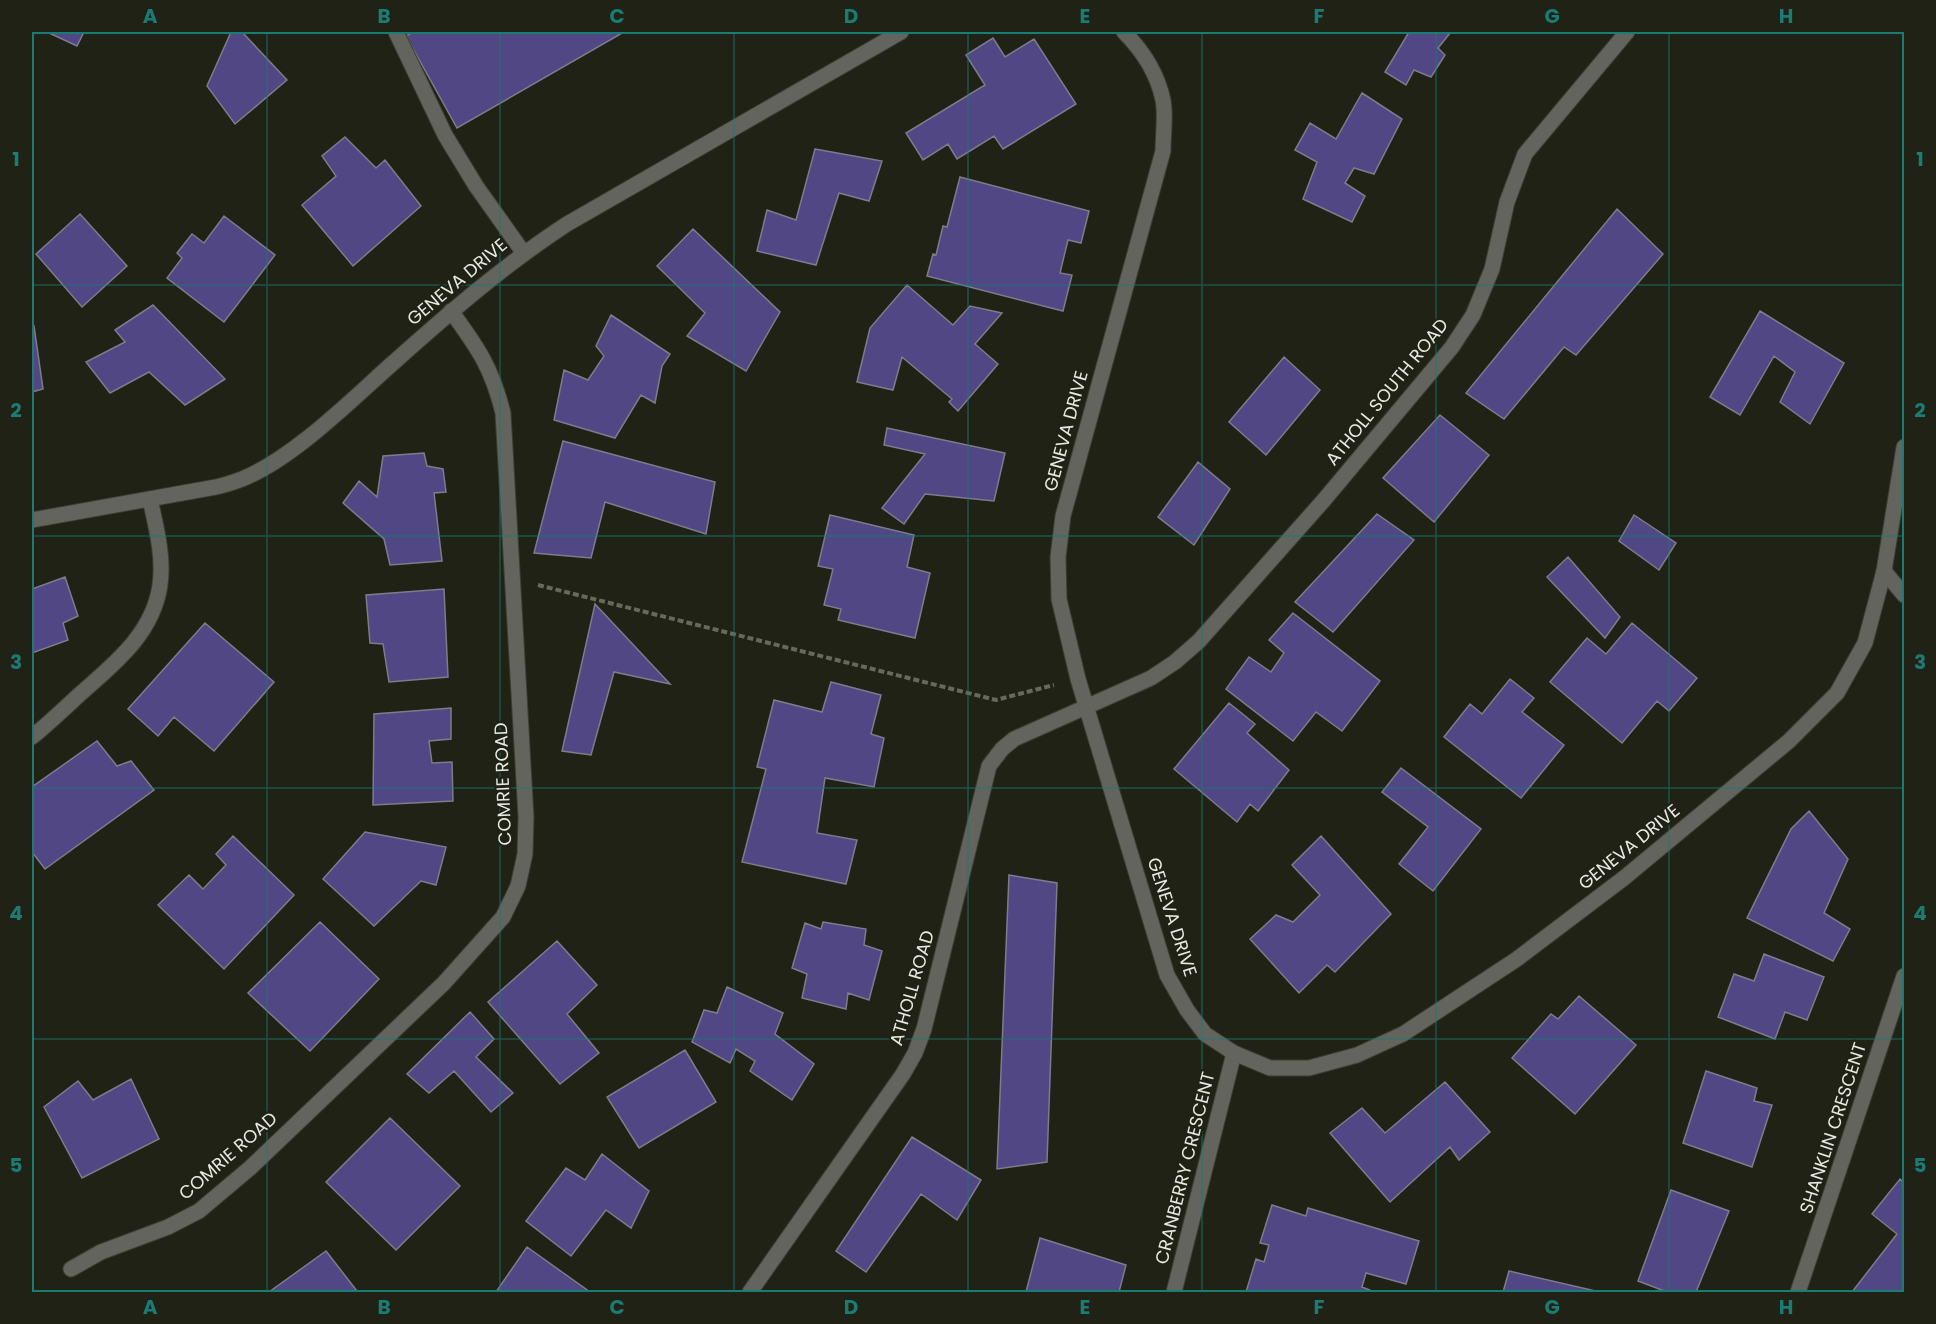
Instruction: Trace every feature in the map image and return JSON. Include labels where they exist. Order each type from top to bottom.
[{"type":"street","points":[[396,32],[446,135],[476,186],[523,252]]},
{"type":"street","name":"GENEVA DRIVE","points":[[32,520],[216,487],[243,479],[313,433],[451,311],[523,252],[567,224],[901,32]]},
{"type":"street","name":"GENEVA DRIVE","points":[[1124,32],[1151,64],[1163,101],[1163,151],[1064,516],[1058,557],[1059,599],[1086,706],[1167,975],[1187,1011],[1205,1034],[1234,1053],[1270,1068],[1309,1068],[1357,1055],[1403,1034],[1517,959],[1624,878],[1789,741],[1837,693],[1865,643],[1884,571],[1905,447]]},
{"type":"street","name":"ATHOLL SOUTH ROAD","points":[[1086,706],[1151,678],[1175,662],[1199,641],[1324,500],[1452,347],[1473,315],[1492,269],[1508,202],[1525,154],[1627,32]]},
{"type":"street","name":"COMRIE ROAD","points":[[71,1269],[101,1252],[168,1227],[199,1211],[250,1168],[444,982],[503,917],[518,886],[525,854],[526,817],[503,413],[496,383],[487,364],[451,311]]},
{"type":"street","points":[[32,737],[118,660],[143,632],[154,609],[160,587],[161,564],[150,499]]},
{"type":"street","points":[[1884,571],[1905,595]]},
{"type":"street","name":"ATHOLL ROAD","points":[[750,1293],[903,1074],[915,1053],[924,1029],[989,766],[1002,749],[1014,739],[1086,706]]},
{"type":"street","name":"SHANKLIN CRESCENT","points":[[1798,1293],[1905,976]]},
{"type":"street","name":"CRANBERRY CRESCENT","points":[[1174,1293],[1234,1053]]},
{"type":"path","points":[[514,579],[996,700],[1078,678]]},
{"type":"building","points":[[47,32],[84,32],[77,46]]},
{"type":"building","points":[[231,32],[242,32],[287,80],[235,124],[207,86]]},
{"type":"building","points":[[413,32],[624,32],[457,128],[406,36]]},
{"type":"building","points":[[1409,32],[1451,32],[1438,48],[1445,55],[1431,77],[1414,70],[1406,85],[1385,72]]},
{"type":"building","points":[[993,38],[1005,57],[1034,39],[1076,104],[1003,149],[994,136],[957,159],[948,144],[923,160],[906,133],[985,85],[966,55]]},
{"type":"building","points":[[1362,93],[1402,119],[1374,174],[1354,168],[1345,183],[1365,196],[1352,222],[1303,199],[1317,162],[1295,150],[1310,123],[1336,139]]},
{"type":"building","points":[[345,137],[376,168],[385,160],[421,206],[353,266],[302,205],[336,176],[322,156]]},
{"type":"building","points":[[815,149],[882,161],[869,201],[839,193],[816,265],[757,251],[767,210],[796,220]]},
{"type":"building","points":[[960,177],[1089,211],[1081,243],[1068,240],[1060,273],[1072,275],[1063,311],[927,276],[933,254],[936,255],[943,226],[947,227]]},
{"type":"building","points":[[1617,209],[1663,254],[1576,355],[1564,347],[1504,419],[1466,393]]},
{"type":"building","points":[[80,214],[127,266],[82,307],[36,254]]},
{"type":"building","points":[[224,216],[275,255],[224,322],[167,278],[182,258],[177,253],[192,234],[204,243]]},
{"type":"building","points":[[693,229],[780,312],[746,371],[687,336],[705,313],[657,266]]},
{"type":"building","points":[[907,285],[953,325],[970,306],[1002,313],[975,344],[998,364],[958,411],[949,402],[952,399],[902,357],[893,390],[857,382],[870,328]]},
{"type":"building","points":[[153,305],[225,379],[185,405],[149,372],[110,393],[86,362],[125,342],[115,330]]},
{"type":"building","points":[[1760,311],[1844,363],[1810,424],[1780,402],[1795,372],[1774,356],[1740,415],[1710,397]]},
{"type":"building","points":[[611,315],[670,354],[662,366],[655,403],[641,395],[615,438],[554,420],[564,370],[588,380],[604,356],[596,346]]},
{"type":"building","points":[[32,326],[34,326],[43,389],[32,392]]},
{"type":"building","points":[[1284,357],[1320,390],[1266,455],[1229,422]]},
{"type":"building","points":[[1440,415],[1489,455],[1434,522],[1383,478]]},
{"type":"building","points":[[887,428],[1005,453],[994,501],[925,494],[904,524],[882,508],[925,454],[884,445]]},
{"type":"building","points":[[563,441],[715,482],[706,534],[605,502],[591,558],[534,553]]},
{"type":"building","points":[[424,453],[427,466],[443,469],[446,492],[434,493],[442,561],[390,565],[384,539],[343,503],[359,481],[377,497],[383,456]]},
{"type":"building","points":[[1198,462],[1230,489],[1194,545],[1158,517]]},
{"type":"building","points":[[1377,514],[1414,540],[1333,632],[1295,602]]},
{"type":"building","points":[[830,515],[914,535],[907,567],[930,573],[915,638],[838,620],[841,609],[824,605],[833,569],[818,566]]},
{"type":"building","points":[[1634,515],[1676,543],[1659,570],[1619,541]]},
{"type":"building","points":[[1568,557],[1620,617],[1605,638],[1547,577]]},
{"type":"building","points":[[65,577],[78,616],[63,623],[68,640],[32,653],[32,589]]},
{"type":"building","points":[[444,589],[448,677],[389,682],[383,644],[370,643],[366,595]]},
{"type":"building","points":[[595,604],[670,684],[614,672],[591,755],[562,751]]},
{"type":"building","points":[[1293,613],[1380,681],[1342,731],[1316,712],[1293,741],[1226,689],[1249,657],[1271,672],[1284,653],[1269,640]]},
{"type":"building","points":[[205,623],[274,682],[214,751],[174,717],[158,736],[128,709]]},
{"type":"building","points":[[1632,623],[1697,678],[1669,711],[1657,701],[1622,743],[1550,682],[1587,638],[1606,654]]},
{"type":"building","points":[[1510,679],[1534,698],[1522,712],[1564,745],[1521,798],[1444,737],[1470,704],[1482,714]]},
{"type":"building","points":[[831,682],[881,695],[871,734],[884,738],[874,787],[825,778],[817,833],[857,840],[846,884],[742,862],[766,769],[757,767],[774,700],[822,712]]},
{"type":"building","points":[[1229,703],[1255,724],[1247,733],[1289,770],[1258,811],[1250,804],[1237,822],[1174,769]]},
{"type":"building","points":[[451,708],[451,739],[429,741],[432,763],[452,762],[453,801],[373,805],[374,714]]},
{"type":"building","points":[[97,741],[117,766],[131,761],[154,790],[45,869],[32,852],[32,787]]},
{"type":"building","points":[[1401,768],[1481,829],[1433,891],[1399,864],[1428,827],[1382,792]]},
{"type":"building","points":[[1809,811],[1848,859],[1824,913],[1850,929],[1833,961],[1747,918],[1791,829]]},
{"type":"building","points":[[365,832],[446,847],[436,885],[421,881],[374,926],[323,879]]},
{"type":"building","points":[[233,836],[294,895],[224,969],[158,905],[189,875],[203,889],[226,865],[216,854]]},
{"type":"building","points":[[1321,836],[1391,914],[1335,972],[1327,965],[1299,993],[1250,939],[1276,915],[1293,922],[1320,895],[1292,865]]},
{"type":"building","points":[[1009,875],[1057,883],[1047,1162],[997,1169]]},
{"type":"building","points":[[320,922],[379,979],[310,1051],[248,993]]},
{"type":"building","points":[[823,922],[866,929],[864,945],[882,951],[869,1000],[848,993],[846,1009],[802,998],[807,974],[792,968],[805,923],[821,929]]},
{"type":"building","points":[[557,941],[597,985],[567,1014],[599,1053],[560,1084],[488,1002]]},
{"type":"building","points":[[1764,954],[1824,977],[1807,1020],[1785,1012],[1775,1039],[1718,1017],[1734,974],[1754,981]]},
{"type":"building","points":[[727,987],[783,1013],[775,1034],[814,1064],[792,1100],[750,1071],[755,1061],[736,1049],[730,1063],[692,1042],[704,1010],[717,1013]]},
{"type":"building","points":[[1579,996],[1636,1045],[1575,1114],[1512,1058],[1551,1014],[1558,1019]]},
{"type":"building","points":[[470,1012],[494,1039],[476,1057],[513,1093],[491,1112],[454,1071],[429,1093],[407,1074]]},
{"type":"building","points":[[685,1050],[716,1102],[639,1148],[607,1097]]},
{"type":"building","points":[[1706,1071],[1757,1088],[1754,1101],[1772,1105],[1752,1167],[1683,1143]]},
{"type":"building","points":[[131,1079],[159,1139],[82,1178],[44,1107],[78,1081],[93,1100]]},
{"type":"building","points":[[1445,1082],[1490,1132],[1459,1160],[1450,1147],[1390,1202],[1330,1133],[1362,1108],[1385,1133]]},
{"type":"building","points":[[390,1118],[460,1186],[396,1250],[326,1182]]},
{"type":"building","points":[[912,1137],[981,1180],[957,1220],[921,1194],[866,1272],[836,1251]]},
{"type":"building","points":[[602,1154],[649,1191],[631,1228],[606,1210],[571,1256],[526,1221],[566,1168],[585,1180]]},
{"type":"building","points":[[1900,1179],[1904,1183],[1904,1292],[1852,1292],[1897,1234],[1872,1214]]},
{"type":"building","points":[[1671,1190],[1729,1211],[1696,1292],[1667,1292],[1638,1281]]},
{"type":"building","points":[[1272,1205],[1306,1216],[1308,1208],[1419,1241],[1406,1284],[1366,1273],[1362,1287],[1371,1292],[1246,1292],[1256,1259],[1264,1262],[1269,1245],[1260,1243]]},
{"type":"building","points":[[1040,1238],[1126,1265],[1119,1292],[1026,1292]]},
{"type":"building","points":[[527,1247],[590,1292],[496,1292]]},
{"type":"building","points":[[326,1251],[357,1291],[269,1292]]},
{"type":"building","points":[[1509,1271],[1596,1291],[1596,1292],[1503,1292]]}]
